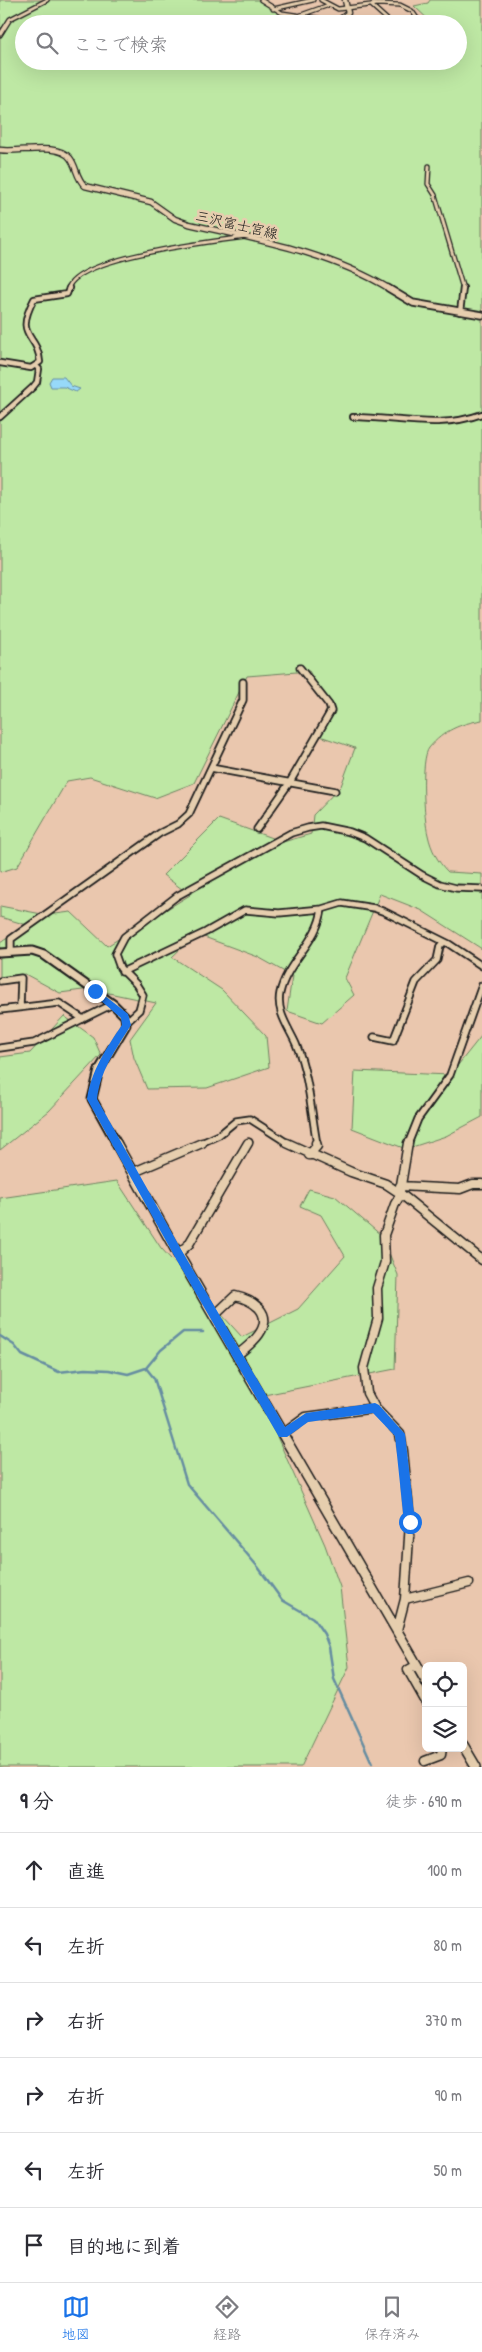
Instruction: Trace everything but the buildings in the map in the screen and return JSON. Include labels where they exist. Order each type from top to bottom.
[{"type":"main road","name":"三沢富士宮線","points":[[0,150],[46,150],[67,154],[79,180],[85,186],[151,202],[175,219],[189,224],[299,250],[362,272],[413,303],[482,315]]},
{"type":"street","points":[[16,15],[47,0]]},
{"type":"street","points":[[261,0],[273,9],[295,15]]},
{"type":"street","points":[[273,9],[313,0]]},
{"type":"street","points":[[321,0],[329,6],[338,9],[388,4],[406,7],[412,10],[415,15]]},
{"type":"street","points":[[345,0],[348,8],[346,15]]},
{"type":"street","points":[[371,5],[382,15]]},
{"type":"street","points":[[302,15],[329,6]]},
{"type":"street","points":[[0,35],[10,19],[15,16]]},
{"type":"street","points":[[429,166],[428,184],[435,195],[439,214],[459,272],[463,290],[460,312]]},
{"type":"street","points":[[0,363],[24,368],[36,366],[40,362],[41,358],[26,334],[27,310],[34,299],[67,294],[74,278],[118,261],[148,255],[167,248],[246,238]]},
{"type":"street","points":[[0,417],[34,388],[39,369],[36,366]]},
{"type":"street","points":[[353,417],[439,424],[466,421],[482,414]]},
{"type":"street","points":[[257,829],[290,782],[331,711],[329,705],[300,668]]},
{"type":"street","points":[[11,952],[12,938],[160,833],[176,826],[186,818],[243,700],[243,682]]},
{"type":"street","points":[[211,768],[335,791]]},
{"type":"street","points":[[126,1022],[139,1010],[143,995],[141,989],[118,968],[115,954],[124,938],[177,896],[291,833],[321,826],[350,832],[365,838],[422,875],[440,884],[456,888],[482,889]]},
{"type":"street","points":[[122,972],[206,932],[245,910],[280,913],[322,909],[342,903],[374,908],[444,942],[482,966]]},
{"type":"street","points":[[309,1155],[317,1146],[313,1115],[297,1047],[282,1014],[280,995],[286,977],[318,929],[322,909]]},
{"type":"street","points":[[374,1037],[393,1042],[416,982],[437,960],[440,946],[444,942]]},
{"type":"street","points":[[0,953],[32,952],[44,955],[113,1004],[125,1016],[126,1025],[111,1048],[92,1091],[92,1099],[178,1254],[422,1674]]},
{"type":"street","points":[[0,981],[21,978],[20,1007]]},
{"type":"street","points":[[397,1630],[406,1599],[410,1522],[403,1451],[400,1434],[375,1408],[364,1385],[364,1368],[378,1318],[377,1288],[385,1262],[384,1234],[400,1190],[406,1149],[418,1119],[450,1075],[482,985]]},
{"type":"street","points":[[0,1010],[59,1003],[83,1019]]},
{"type":"street","points":[[0,1048],[34,1043],[113,1004]]},
{"type":"street","points":[[134,1172],[186,1148],[217,1137],[230,1123],[240,1119],[250,1119],[256,1121],[272,1135],[309,1155],[400,1190],[482,1260]]},
{"type":"street","points":[[178,1254],[189,1244],[249,1142]]},
{"type":"street","points":[[400,1190],[460,1189],[472,1184],[482,1184]]},
{"type":"street","points":[[214,1316],[235,1296],[252,1302],[264,1312],[266,1320],[262,1330],[237,1355]]},
{"type":"street","points":[[283,1434],[306,1417],[375,1408]]},
{"type":"street","points":[[406,1599],[469,1583]]},
{"type":"street","points":[[417,1665],[408,1670],[422,1695]]},
{"type":"street","points":[[425,1761],[441,1755],[441,1752]]},
{"type":"street","points":[[467,1752],[476,1767]]},
{"type":"green space","points":[[0,0],[258,0],[278,13],[290,15],[15,15],[15,70],[467,70],[467,15],[424,15],[414,6],[428,3],[430,0],[482,0],[482,720],[447,732],[429,748],[424,764],[424,790],[428,835],[433,850],[441,864],[448,872],[482,874],[482,949],[421,910],[380,894],[345,978],[354,995],[322,1023],[287,1011],[292,976],[258,957],[196,934],[172,957],[222,990],[266,1036],[269,1067],[207,1088],[147,1089],[134,1058],[130,1039],[156,1003],[90,989],[60,993],[25,974],[0,978],[0,943],[27,925],[0,917],[0,906],[47,915],[71,912],[107,946],[190,895],[163,875],[219,819],[283,842],[311,834],[313,815],[341,786],[355,748],[320,736],[328,703],[309,671],[247,676],[194,783],[155,798],[90,777],[67,781],[17,867],[0,872],[0,37],[8,25],[5,24],[0,29]]},
{"type":"green space","points":[[64,1016],[93,1037],[101,1055],[49,1111],[0,1150],[0,1057],[30,1053]]},
{"type":"green space","points":[[482,1035],[482,1117],[446,1136],[406,1149],[352,1128],[355,1071],[450,1075]]},
{"type":"green space","points":[[117,1181],[161,1248],[242,1337],[298,1309],[345,1256],[321,1215],[300,1206],[309,1189],[335,1196],[382,1236],[398,1275],[395,1369],[259,1396],[325,1545],[340,1587],[349,1667],[301,1767],[0,1767],[0,1198]]},
{"type":"water","points":[[52,377],[64,377],[71,386],[80,389],[76,392],[64,387],[51,387],[49,382]]},
{"type":"waterway","points":[[146,1368],[161,1350],[183,1332],[203,1332]]},
{"type":"waterway","points":[[0,1336],[14,1345],[22,1355],[59,1372],[85,1369],[109,1370],[128,1374],[146,1368]]},
{"type":"waterway","points":[[146,1368],[154,1378],[187,1484],[258,1567],[282,1600],[313,1618],[324,1634],[329,1647],[334,1679],[372,1763]]},
{"type":"route","points":[[95,991],[113,1004],[125,1016],[126,1025],[111,1048],[94,1084],[92,1099],[178,1254],[283,1434],[306,1417],[375,1408],[400,1434],[410,1522]]}]
